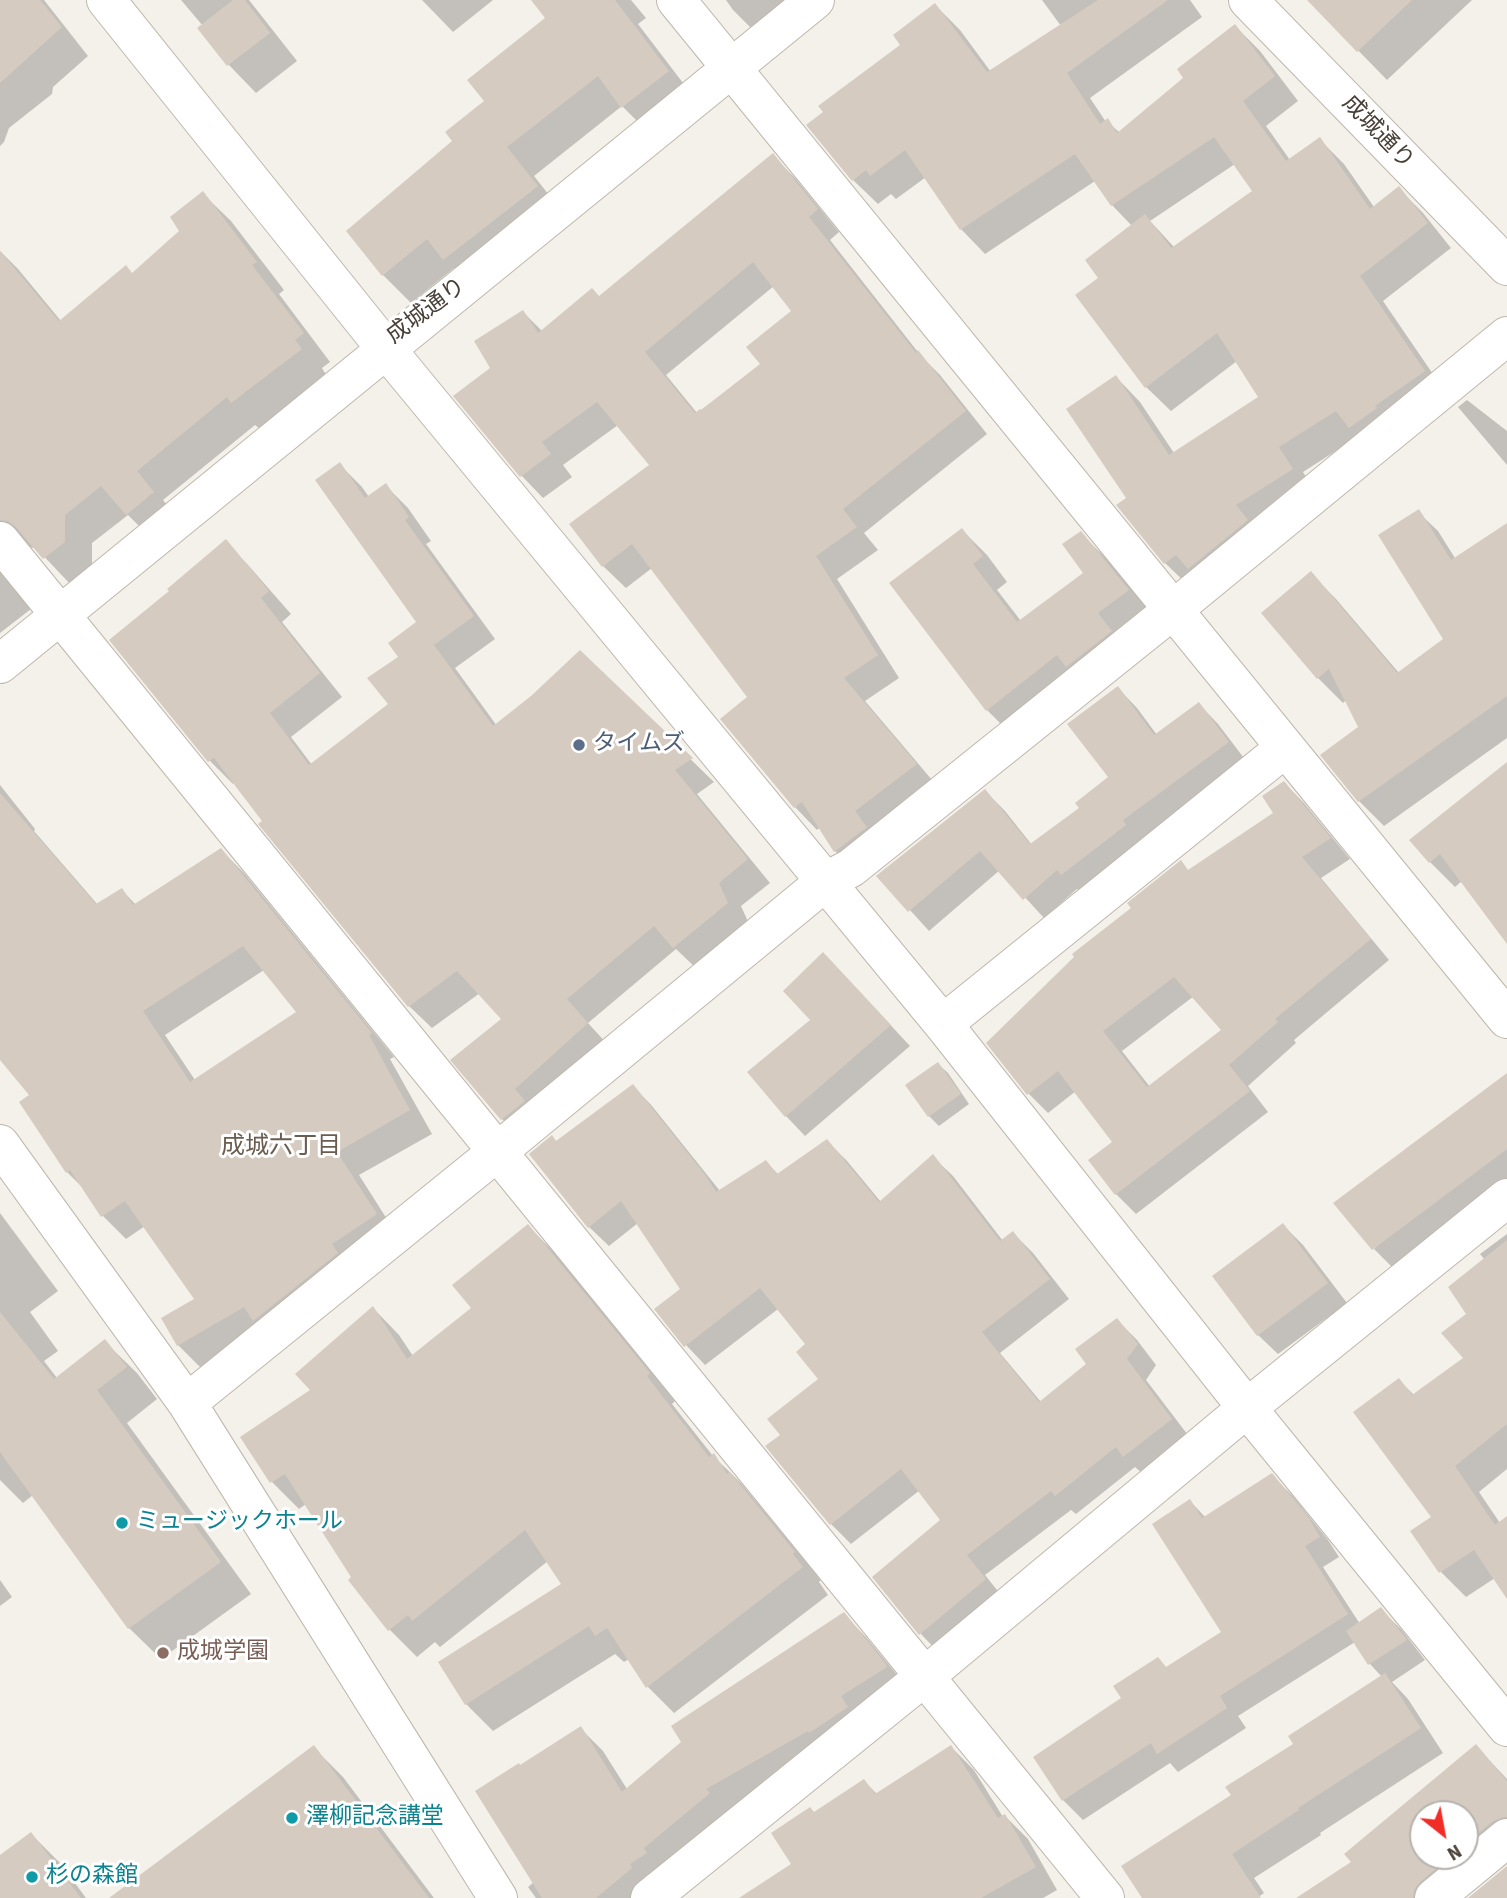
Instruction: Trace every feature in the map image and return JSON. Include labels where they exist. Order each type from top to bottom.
[{"type":"street","name":"成城通り","points":[[106,0],[386,349],[815,0]]},
{"type":"street","points":[[676,0],[1507,1019]]},
{"type":"street","name":"成城通り","points":[[1248,0],[1507,266]]},
{"type":"street","points":[[187,1404],[825,881],[851,868],[1174,609],[1507,336]]},
{"type":"street","points":[[0,664],[386,349],[943,1024],[1247,1408],[1507,1727]]},
{"type":"street","points":[[0,541],[1105,1898]]},
{"type":"street","points":[[943,1024],[1285,748]]},
{"type":"street","points":[[0,1144],[187,1404],[498,1898]]},
{"type":"street","points":[[650,1898],[925,1677],[1247,1408],[1507,1198]]},
{"type":"street","points":[[1434,1898],[1507,1838]]},
{"type":"building","points":[[0,0],[40,0],[62,27],[0,83]]},
{"type":"building","points":[[233,0],[245,0],[270,33],[227,66],[197,28]]},
{"type":"building","points":[[531,0],[615,0],[669,71],[621,108],[598,76],[507,147],[538,186],[443,260],[427,239],[382,276],[346,231],[452,141],[445,132],[484,101],[467,80],[545,18]]},
{"type":"building","points":[[1098,0],[1168,0],[1067,73],[1100,124],[1108,118],[1117,133],[1183,78],[1177,69],[1235,24],[1275,76],[1243,101],[1286,161],[1320,137],[1370,209],[1399,186],[1428,223],[1360,276],[1425,371],[1349,428],[1336,411],[1279,447],[1293,469],[1236,505],[1248,520],[1188,569],[1176,555],[1164,564],[1116,505],[1126,498],[1066,409],[1116,375],[1169,455],[1258,397],[1217,333],[1145,388],[1075,295],[1098,278],[1085,260],[1145,214],[1171,248],[1252,191],[1214,137],[1111,206],[1075,154],[960,230],[905,150],[870,176],[866,170],[852,181],[806,125],[823,112],[818,106],[900,45],[893,35],[935,3],[987,72]]},
{"type":"building","points":[[1307,0],[1412,0],[1357,52]]},
{"type":"building","points":[[773,153],[818,209],[809,217],[916,353],[918,350],[966,411],[843,509],[857,527],[816,556],[878,655],[844,678],[917,764],[855,811],[867,827],[834,852],[802,802],[794,808],[720,719],[747,697],[632,544],[602,567],[569,524],[649,465],[597,402],[542,442],[551,454],[520,477],[453,396],[490,368],[474,341],[523,310],[538,333],[592,288],[599,296]],"holes":[[[753,262],[791,311],[746,347],[760,364],[695,413],[645,352]]]},
{"type":"building","points":[[203,191],[257,262],[252,265],[304,333],[295,340],[302,349],[231,403],[227,397],[137,471],[154,492],[126,515],[101,486],[65,515],[65,542],[43,559],[16,527],[8,521],[0,520],[0,251],[59,321],[126,265],[132,273],[179,231],[170,217]]},
{"type":"building","points":[[340,462],[365,498],[386,483],[409,517],[405,520],[474,616],[434,645],[493,726],[531,696],[580,650],[693,758],[675,770],[748,859],[719,883],[728,903],[673,948],[654,926],[567,999],[588,1023],[515,1089],[525,1101],[501,1120],[450,1060],[501,1019],[457,971],[408,1007],[258,824],[262,821],[214,758],[208,762],[109,640],[169,591],[167,589],[226,539],[269,591],[261,598],[320,673],[270,713],[309,765],[388,704],[367,678],[398,657],[388,643],[416,622],[315,480]]},
{"type":"building","points":[[1419,509],[1451,560],[1507,523],[1507,696],[1358,802],[1320,755],[1358,727],[1329,669],[1317,679],[1261,613],[1311,571],[1397,673],[1443,639],[1378,535]]},
{"type":"building","points":[[962,528],[983,556],[973,564],[1017,622],[1083,573],[1062,544],[1081,531],[1129,590],[1098,613],[1112,631],[1066,667],[1057,655],[986,711],[889,583]]},
{"type":"building","points":[[1118,686],[1154,735],[1199,702],[1229,742],[1123,820],[1126,825],[1061,875],[1057,870],[1023,900],[980,851],[908,912],[876,876],[985,789],[1030,844],[1079,808],[1075,803],[1108,777],[1067,724]]},
{"type":"building","points":[[1507,762],[1507,944],[1440,854],[1429,863],[1409,840]]},
{"type":"building","points":[[1284,781],[1331,838],[1302,857],[1371,939],[1275,1019],[1278,1022],[1229,1065],[1250,1091],[1115,1195],[1088,1160],[1112,1142],[1058,1071],[1027,1095],[986,1043],[1074,957],[1072,954],[1131,908],[1127,903],[1181,860],[1188,870],[1273,813],[1262,796]],"holes":[[[1174,977],[1221,1030],[1147,1087],[1103,1031]]]},
{"type":"building","points":[[0,793],[96,904],[122,888],[133,905],[221,848],[372,1033],[369,1035],[410,1110],[337,1152],[377,1214],[332,1244],[338,1253],[253,1321],[244,1307],[177,1346],[161,1318],[194,1299],[125,1201],[101,1217],[70,1170],[66,1173],[19,1102],[29,1095],[0,1060]],"holes":[[[243,946],[296,1012],[190,1082],[143,1011]]]},
{"type":"building","points":[[823,952],[891,1025],[785,1117],[747,1072],[810,1020],[783,991]]},
{"type":"building","points":[[938,1062],[961,1094],[928,1117],[905,1085]]},
{"type":"building","points":[[1507,1073],[1507,1149],[1372,1250],[1333,1203]]},
{"type":"building","points":[[633,1084],[716,1192],[766,1160],[777,1174],[827,1139],[879,1202],[933,1154],[1000,1241],[1013,1231],[1050,1279],[982,1332],[1039,1402],[1086,1364],[1075,1349],[1117,1318],[1138,1344],[1127,1359],[1172,1419],[1123,1457],[1116,1447],[1055,1496],[1051,1491],[967,1555],[986,1579],[919,1635],[872,1577],[940,1520],[901,1469],[830,1525],[765,1446],[780,1435],[767,1419],[818,1379],[796,1352],[805,1344],[760,1288],[684,1347],[654,1309],[680,1289],[621,1201],[588,1228],[529,1154],[552,1135],[556,1141]]},
{"type":"building","points":[[1283,1223],[1328,1283],[1257,1336],[1212,1276]]},
{"type":"building","points":[[528,1224],[650,1373],[647,1376],[709,1457],[714,1453],[727,1474],[730,1472],[795,1552],[793,1554],[803,1567],[646,1688],[607,1628],[595,1636],[589,1626],[465,1705],[438,1662],[561,1584],[525,1530],[412,1621],[408,1615],[388,1631],[348,1580],[351,1577],[285,1474],[270,1483],[240,1437],[310,1390],[295,1374],[373,1306],[407,1359],[471,1308],[452,1285]]},
{"type":"building","points":[[1507,1240],[1507,1424],[1455,1466],[1495,1525],[1507,1516],[1507,1599],[1474,1550],[1439,1573],[1410,1531],[1431,1517],[1353,1412],[1399,1378],[1412,1395],[1463,1358],[1441,1333],[1466,1314],[1448,1287]]},
{"type":"building","name":"ミュージックホール","points":[[0,1312],[54,1379],[105,1339],[127,1367],[97,1390],[221,1562],[128,1629],[0,1452]]},
{"type":"building","points":[[1272,1473],[1309,1518],[1320,1537],[1305,1546],[1348,1614],[1220,1696],[1227,1708],[1157,1754],[1151,1743],[1062,1801],[1033,1757],[1121,1698],[1113,1686],[1158,1657],[1166,1667],[1221,1632],[1152,1524],[1190,1499],[1202,1518]]},
{"type":"building","points":[[1381,1607],[1407,1640],[1368,1665],[1346,1631]]},
{"type":"building","points":[[844,1612],[887,1667],[841,1696],[848,1707],[809,1733],[808,1731],[706,1789],[710,1793],[644,1848],[647,1853],[630,1864],[632,1868],[596,1898],[542,1898],[475,1791],[581,1726],[622,1792],[681,1742],[671,1726]]},
{"type":"building","points":[[1385,1673],[1421,1728],[1232,1854],[1261,1898],[1142,1898],[1121,1866],[1231,1795],[1225,1787],[1293,1744],[1288,1736]]},
{"type":"building","points":[[1476,1744],[1507,1781],[1507,1817],[1493,1821],[1479,1832],[1479,1800],[1409,1800],[1409,1870],[1434,1870],[1420,1882],[1414,1890],[1413,1898],[1296,1898],[1351,1862],[1344,1854]]},
{"type":"building","name":"澤柳記念講堂","points":[[314,1745],[429,1898],[109,1898]]},
{"type":"building","points":[[951,1745],[998,1818],[1005,1814],[1036,1867],[981,1898],[739,1898],[791,1864],[771,1833],[810,1807],[814,1812],[864,1779],[875,1794]]},
{"type":"building","name":"杉の森館","points":[[31,1832],[81,1898],[0,1898],[0,1855]]},
{"type":"building","points":[[1507,1866],[1507,1898],[1468,1898]]},
{"type":"place","name":"タイムズ","points":[[579,745]]},
{"type":"place","name":"ミュージックホール","points":[[122,1523]]},
{"type":"place","name":"成城学園","points":[[163,1653]]},
{"type":"place","name":"澤柳記念講堂","points":[[292,1818]]},
{"type":"place","name":"杉の森館","points":[[32,1877]]},
{"type":"district","name":"成城六丁目","points":[[281,1148]]}]
